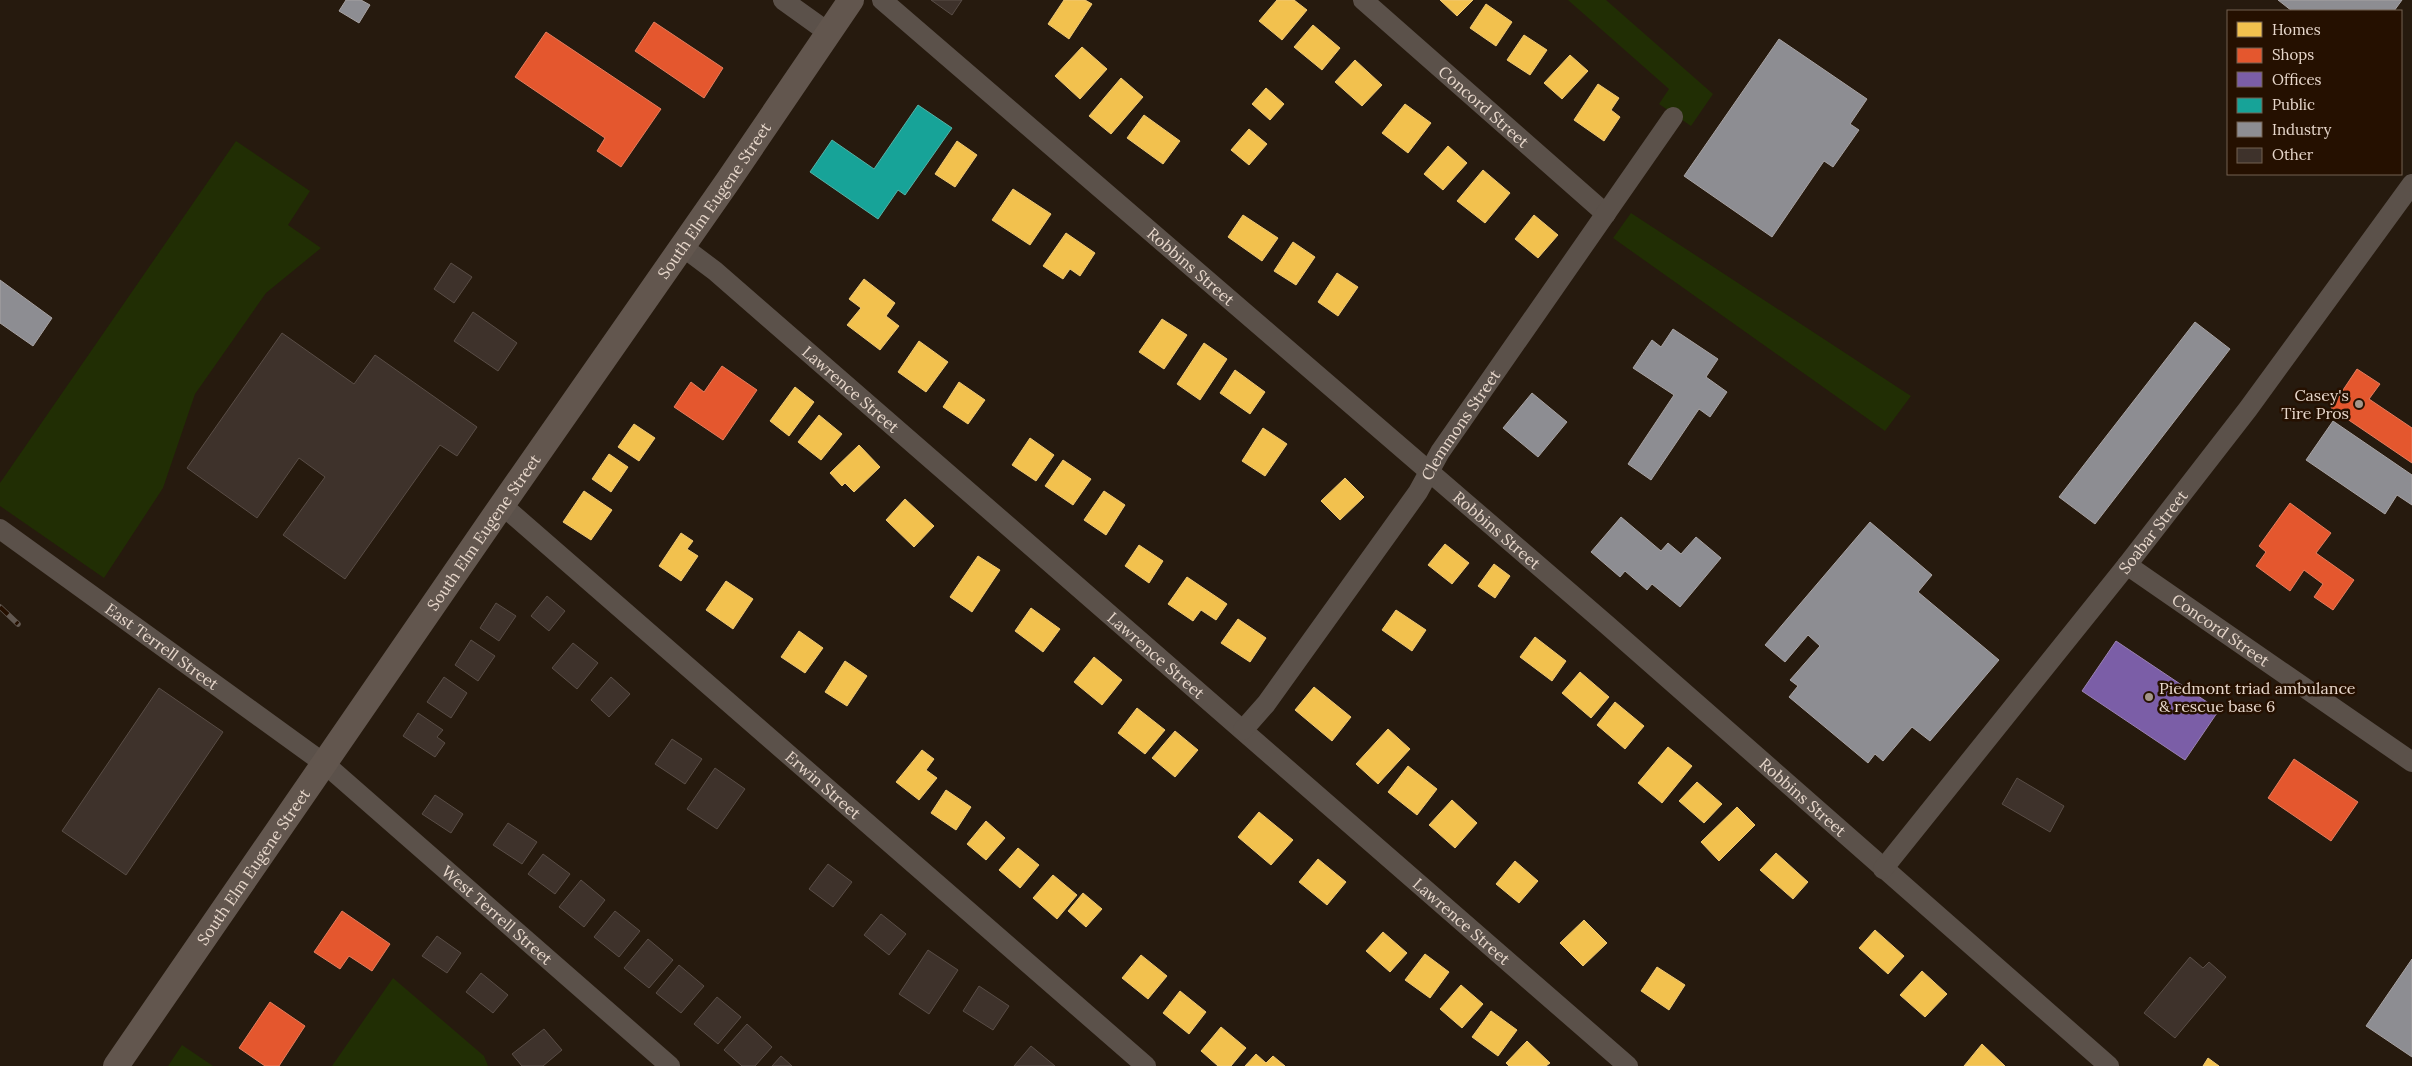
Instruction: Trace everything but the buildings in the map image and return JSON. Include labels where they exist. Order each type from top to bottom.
[{"type":"main road","name":"South Elm Eugene Street","points":[[116,1066],[851,0]]},
{"type":"street","points":[[783,0],[829,32]]},
{"type":"street","name":"Robbins Street","points":[[882,0],[1429,471],[2109,1066]]},
{"type":"street","name":"Concord Street","points":[[1363,0],[1606,214]]},
{"type":"street","name":"Clemmons Street","points":[[1243,730],[1266,704],[1418,492],[1440,452],[1673,117]]},
{"type":"street","name":"Soabar Street","points":[[1883,869],[2128,565],[2300,341],[2412,184]]},
{"type":"street","name":"Lawrence Street","points":[[683,246],[722,277],[1628,1066]]},
{"type":"street","name":"Erwin Street","points":[[502,505],[1146,1066]]},
{"type":"street","name":"East Terrell Street","points":[[0,529],[325,764]]},
{"type":"street","name":"Concord Street","points":[[2128,565],[2412,762]]},
{"type":"street","name":"West Terrell Street","points":[[325,764],[670,1066]]},
{"type":"green space","points":[[1568,0],[1606,0],[1713,94],[1691,126],[1659,104],[1669,89]]},
{"type":"green space","points":[[236,141],[310,191],[288,225],[321,248],[266,293],[195,394],[163,488],[104,578],[0,506],[0,483]]},
{"type":"green space","points":[[1631,213],[1911,396],[1885,431],[1613,238]]},
{"type":"green space","points":[[393,978],[484,1056],[488,1066],[332,1066]]},
{"type":"green space","points":[[182,1045],[213,1066],[168,1066]]},
{"type":"railway","points":[[0,607],[18,624]]},
{"type":"place","name":"Casey's Tire Pros","points":[[2359,404]]},
{"type":"place","name":"Piedmont triad ambulance & rescue base 6","points":[[2149,697]]}]
